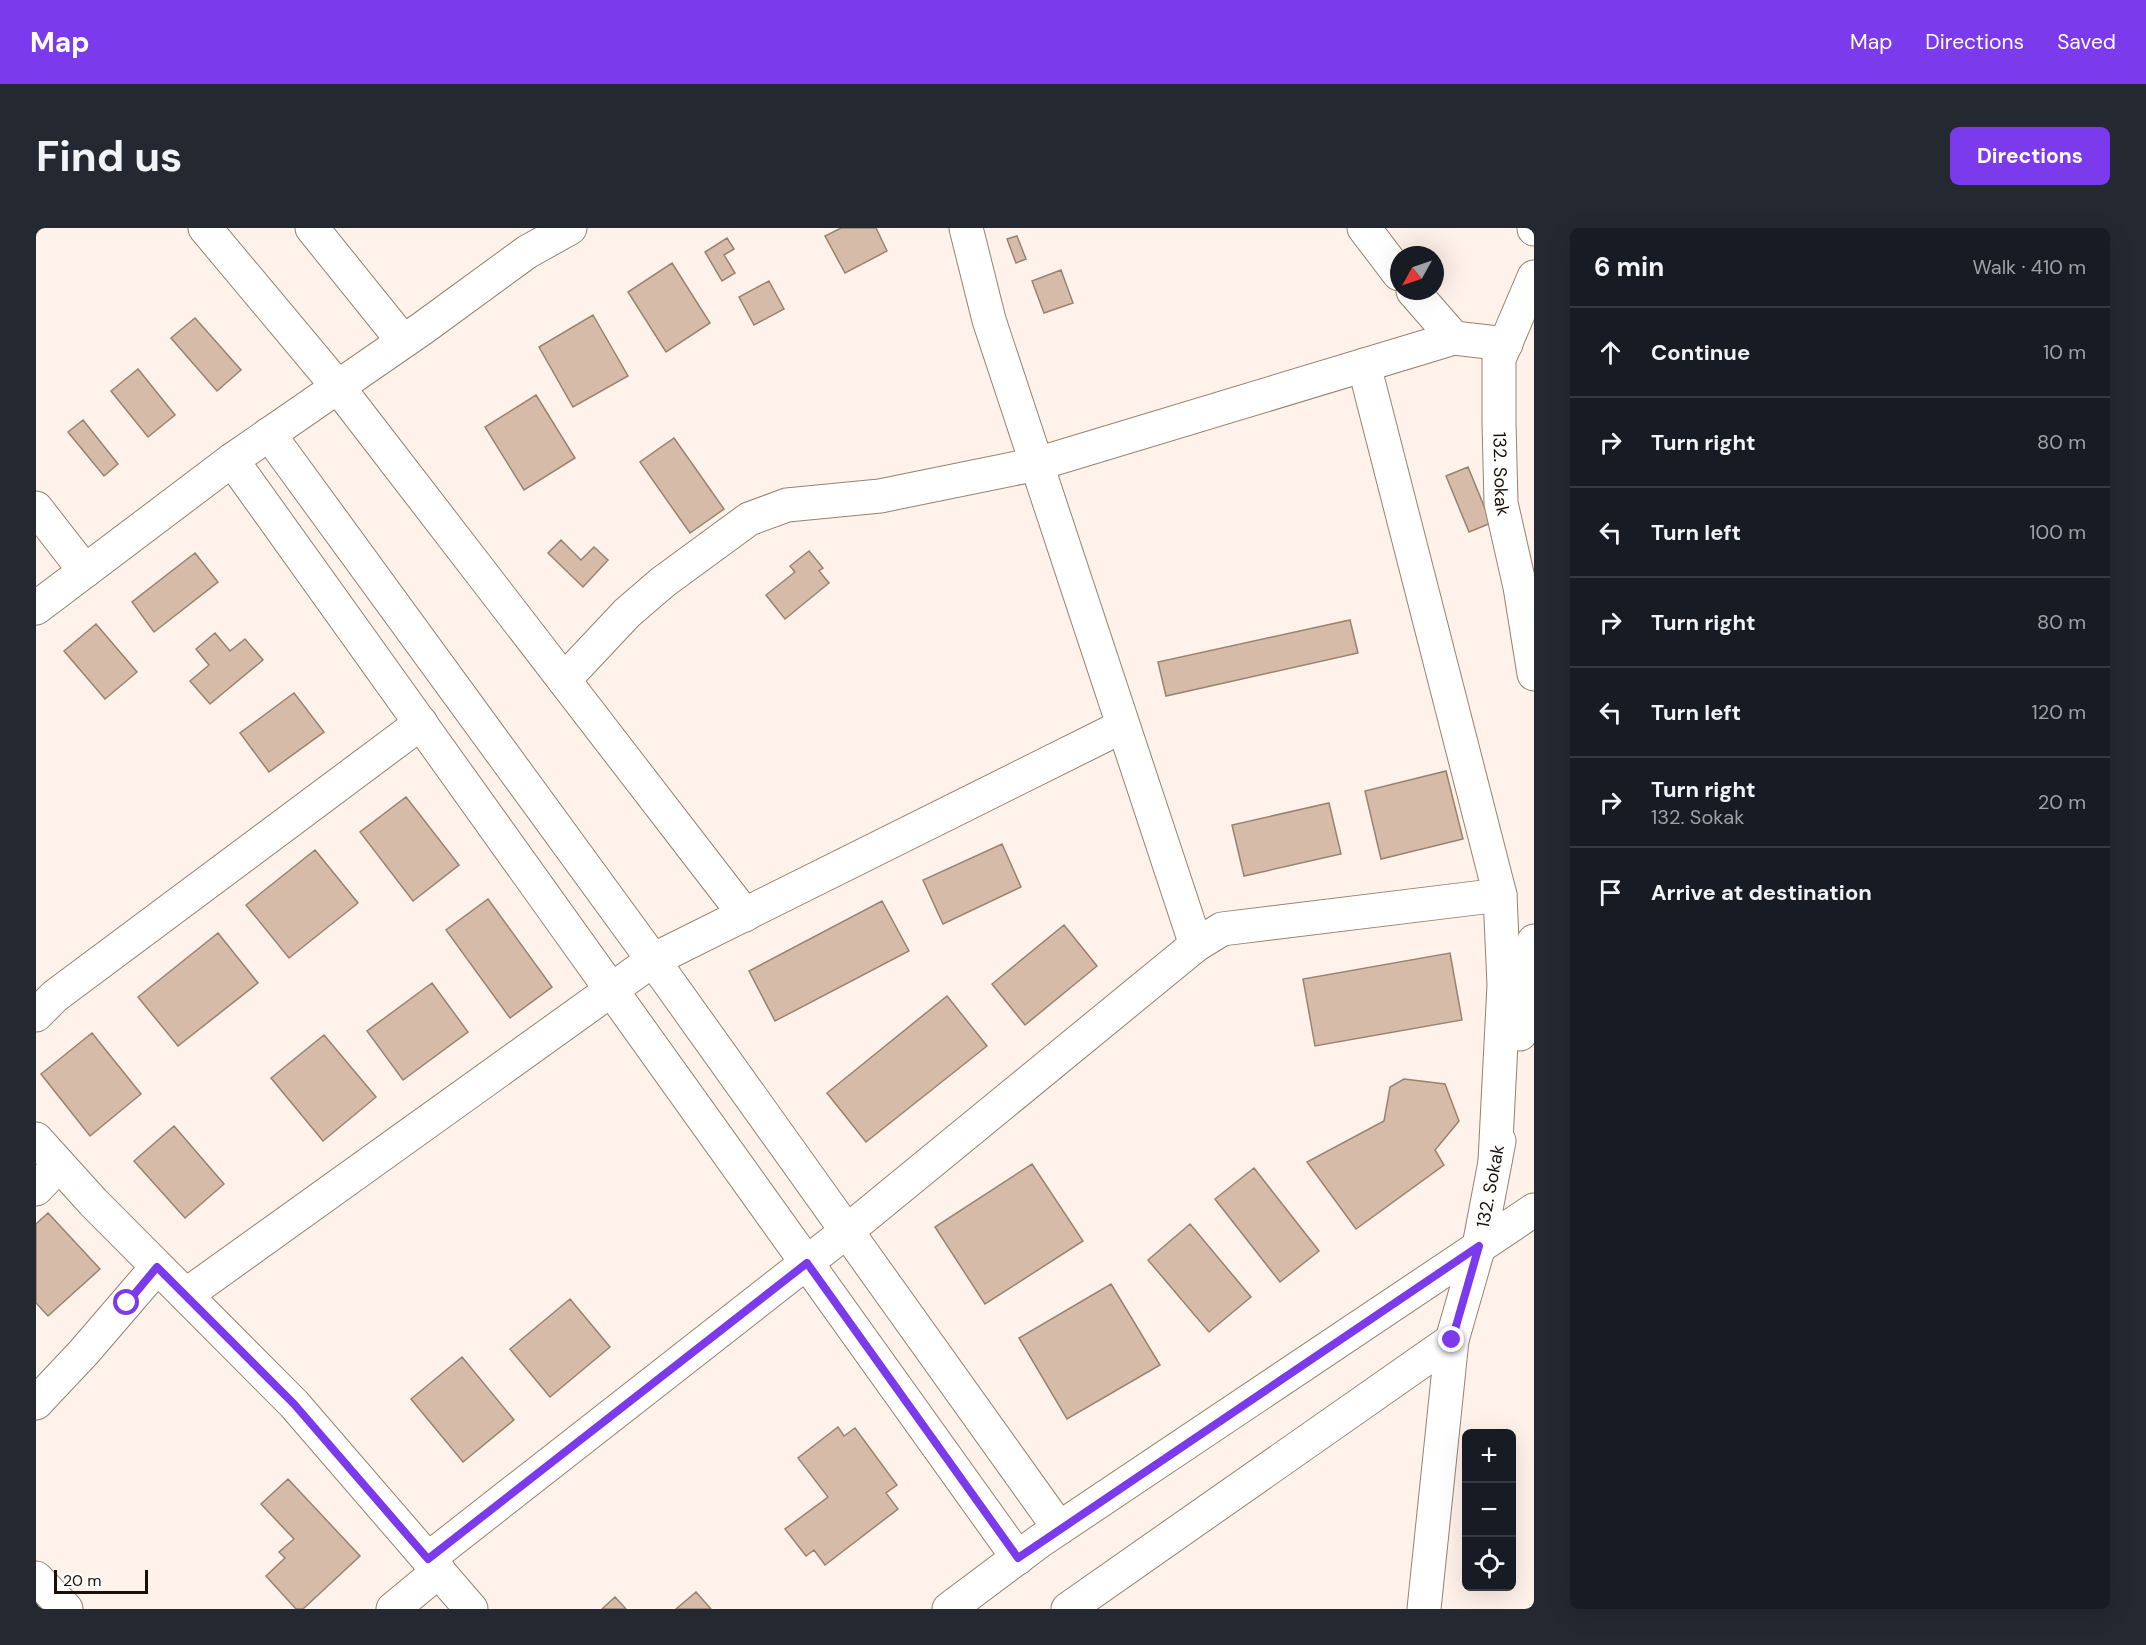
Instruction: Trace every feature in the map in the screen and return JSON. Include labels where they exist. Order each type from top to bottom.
[{"type":"street","points":[[205,228],[338,387],[745,915]]},
{"type":"street","points":[[312,228],[403,341]]},
{"type":"street","points":[[36,609],[232,460],[527,252],[570,228]]},
{"type":"street","points":[[966,228],[989,320],[1196,945]]},
{"type":"street","points":[[1364,228],[1390,261]]},
{"type":"street","name":"132. Sokak","points":[[1534,277],[1499,359],[1502,503],[1520,587],[1534,674]]},
{"type":"street","points":[[1421,300],[1454,338]]},
{"type":"street","points":[[564,680],[634,607],[688,562],[749,519],[787,505],[880,496],[1037,464],[1454,338],[1506,344]]},
{"type":"street","points":[[1364,365],[1500,895],[1504,985],[1495,1161]]},
{"type":"street","points":[[269,434],[653,960],[1059,1528]]},
{"type":"street","points":[[232,460],[1018,1558]]},
{"type":"street","points":[[36,508],[85,571]]},
{"type":"street","points":[[36,1015],[55,996],[421,723]]},
{"type":"street","points":[[186,1296],[653,960],[1123,726]]},
{"type":"street","points":[[393,1609],[433,1565],[847,1231],[1196,945],[1222,929],[1500,895]]},
{"type":"street","name":"132. Sokak","points":[[1424,1609],[1452,1340],[1479,1246],[1521,1032],[1534,941]]},
{"type":"street","points":[[36,1139],[157,1267],[294,1404],[471,1609]]},
{"type":"street","points":[[36,1189],[59,1165]]},
{"type":"street","points":[[950,1609],[1059,1528],[1534,1210]]},
{"type":"street","points":[[36,1403],[84,1352],[157,1267]]},
{"type":"street","points":[[1068,1609],[1452,1340]]},
{"type":"street","points":[[36,1578],[66,1609]]},
{"type":"building","points":[[841,228],[876,228],[887,251],[845,273],[825,236]]},
{"type":"building","points":[[1017,236],[1026,259],[1016,263],[1007,239]]},
{"type":"building","points":[[727,238],[734,249],[724,255],[735,273],[722,281],[705,252]]},
{"type":"building","points":[[672,263],[710,323],[666,352],[628,292]]},
{"type":"building","points":[[1061,270],[1073,303],[1044,313],[1032,281]]},
{"type":"building","points":[[769,281],[784,309],[754,325],[739,297]]},
{"type":"building","points":[[593,315],[628,376],[573,407],[539,347]]},
{"type":"building","points":[[195,318],[241,370],[217,391],[171,338]]},
{"type":"building","points":[[138,369],[175,415],[148,437],[111,391]]},
{"type":"building","points":[[536,395],[575,458],[524,490],[485,427]]},
{"type":"building","points":[[83,420],[118,464],[104,476],[68,432]]},
{"type":"building","points":[[674,438],[724,509],[690,533],[640,462]]},
{"type":"building","points":[[1468,467],[1491,523],[1469,532],[1446,476]]},
{"type":"building","points":[[561,540],[581,560],[594,547],[608,560],[583,587],[548,553]]},
{"type":"building","points":[[809,551],[823,568],[819,571],[829,583],[785,619],[766,595],[795,572],[790,566]]},
{"type":"building","points":[[195,553],[218,582],[154,632],[132,602]]},
{"type":"building","points":[[1350,620],[1358,653],[1166,696],[1158,662]]},
{"type":"building","points":[[96,624],[137,672],[105,699],[64,651]]},
{"type":"building","points":[[215,633],[230,651],[245,639],[263,660],[210,704],[190,681],[209,665],[196,649]]},
{"type":"building","points":[[294,693],[324,732],[269,772],[240,733]]},
{"type":"building","points":[[1446,771],[1463,839],[1381,859],[1365,791]]},
{"type":"building","points":[[406,797],[459,865],[413,901],[360,832]]},
{"type":"building","points":[[1329,803],[1341,854],[1244,876],[1232,825]]},
{"type":"building","points":[[1002,844],[1021,887],[943,924],[923,880]]},
{"type":"building","points":[[315,850],[358,903],[289,958],[246,905]]},
{"type":"building","points":[[488,899],[552,987],[510,1018],[446,930]]},
{"type":"building","points":[[882,901],[909,951],[775,1021],[749,971]]},
{"type":"building","points":[[1064,925],[1097,966],[1025,1025],[992,984]]},
{"type":"building","points":[[218,933],[258,983],[178,1046],[138,997]]},
{"type":"building","points":[[1450,953],[1462,1020],[1315,1046],[1303,979]]},
{"type":"building","points":[[432,983],[468,1032],[403,1080],[367,1031]]},
{"type":"building","points":[[947,996],[987,1046],[866,1142],[827,1093]]},
{"type":"building","points":[[92,1033],[141,1094],[90,1136],[41,1074]]},
{"type":"building","points":[[324,1035],[376,1097],[323,1141],[271,1078]]},
{"type":"building","points":[[1404,1079],[1445,1084],[1459,1121],[1435,1150],[1444,1165],[1356,1229],[1307,1162],[1384,1121],[1390,1087]]},
{"type":"building","points":[[174,1126],[224,1184],[185,1218],[134,1161]]},
{"type":"building","points":[[1032,1164],[1083,1241],[985,1304],[935,1227]]},
{"type":"building","points":[[1254,1168],[1319,1251],[1280,1282],[1215,1199]]},
{"type":"building","points":[[48,1213],[100,1269],[48,1316],[36,1303],[36,1224]]},
{"type":"building","points":[[1190,1224],[1251,1297],[1209,1332],[1148,1260]]},
{"type":"building","points":[[1111,1284],[1160,1365],[1067,1419],[1019,1338]]},
{"type":"building","points":[[570,1299],[610,1347],[550,1397],[510,1349]]},
{"type":"building","points":[[462,1357],[514,1420],[463,1462],[411,1399]]},
{"type":"building","points":[[838,1427],[844,1436],[855,1428],[897,1485],[886,1493],[898,1509],[825,1565],[814,1550],[806,1556],[785,1529],[828,1497],[798,1458]]},
{"type":"building","points":[[288,1479],[360,1556],[303,1609],[296,1609],[266,1576],[285,1558],[279,1552],[294,1539],[261,1504]]},
{"type":"building","points":[[696,1592],[711,1609],[676,1609]]},
{"type":"building","points":[[615,1597],[626,1609],[602,1609]]},
{"type":"route","points":[[127,1303],[157,1267],[294,1404],[428,1559],[807,1263],[1018,1558],[1479,1246],[1452,1340]]}]
